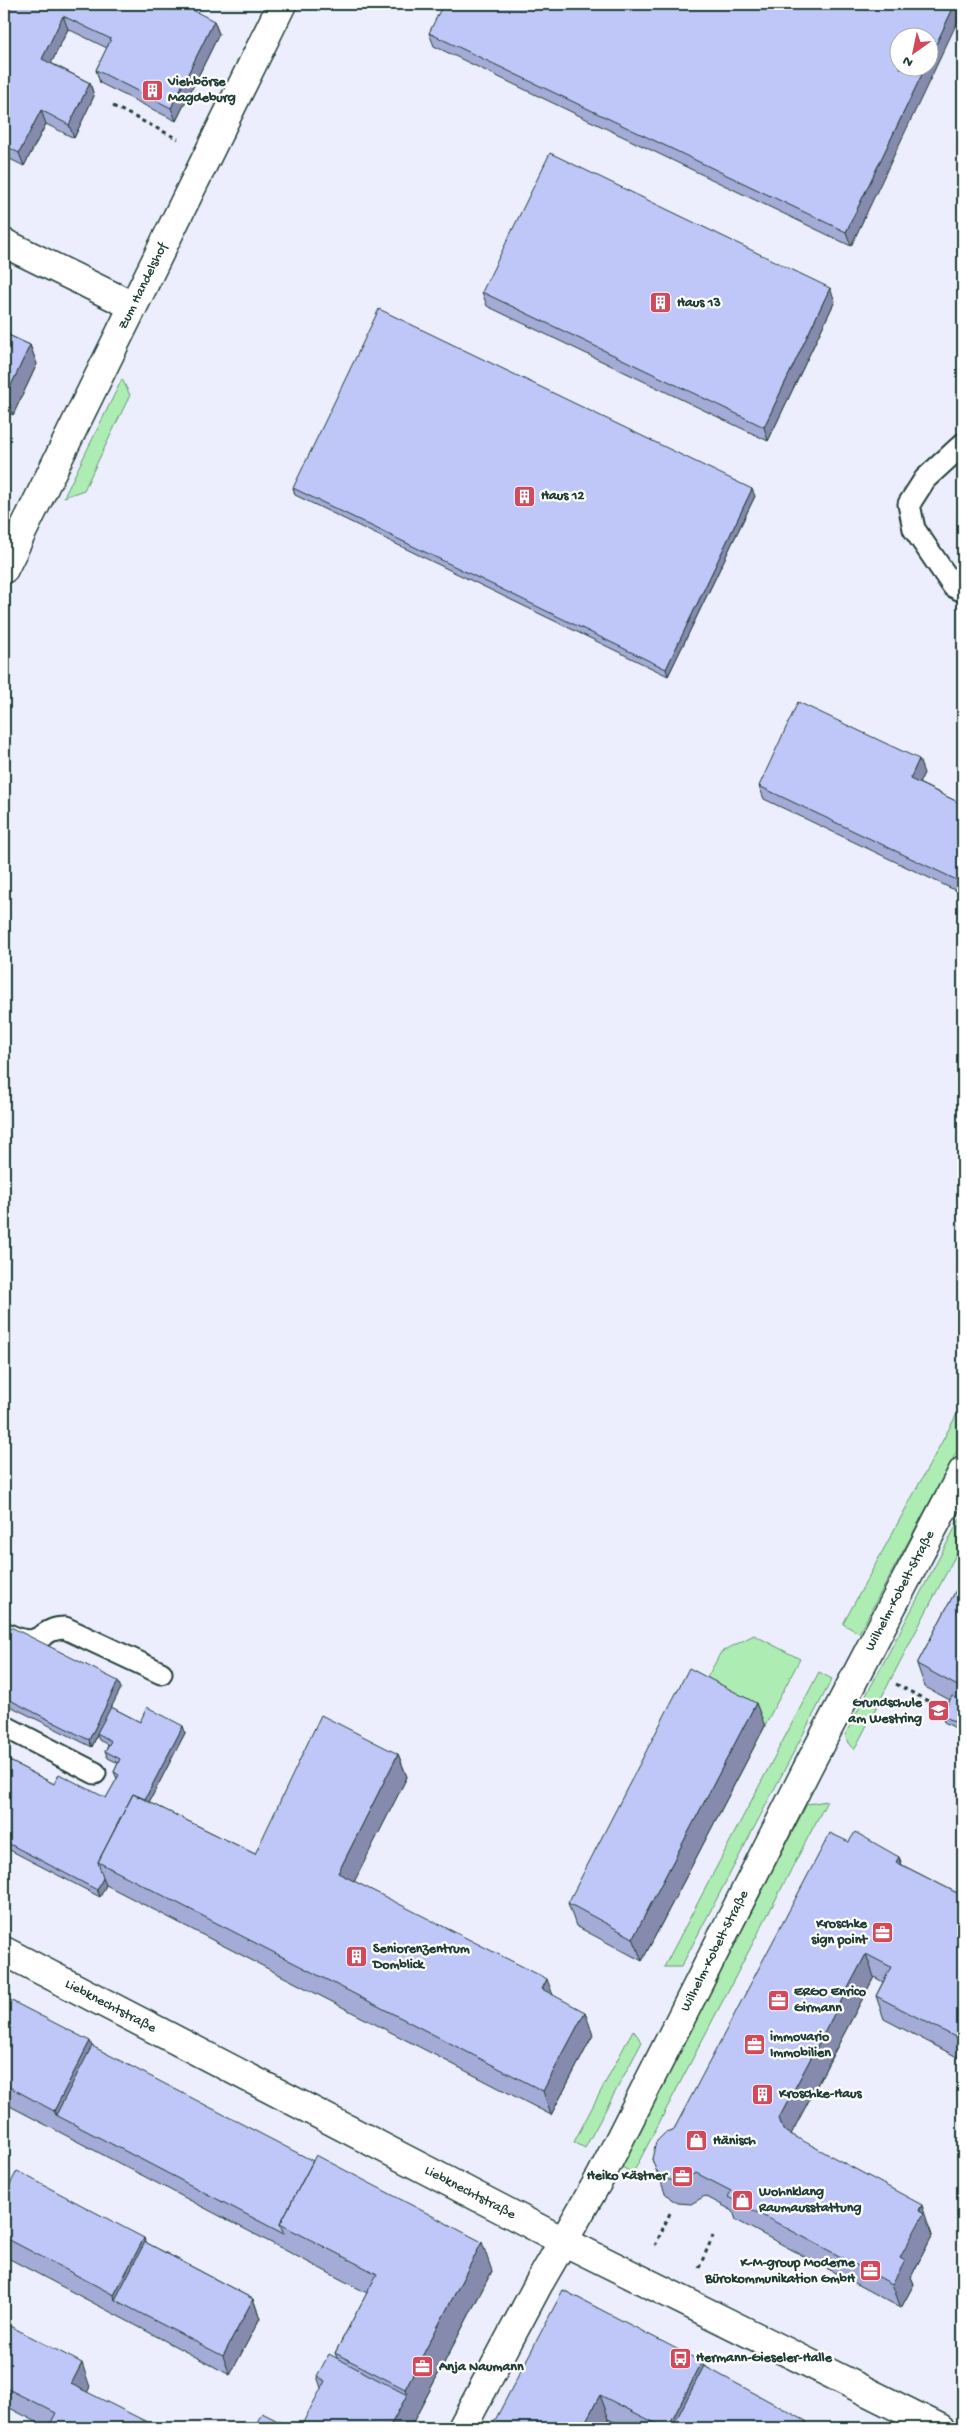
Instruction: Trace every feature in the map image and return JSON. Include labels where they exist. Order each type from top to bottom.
[{"type":"street","name":"Zum Handelshof","points":[[4,570],[282,4]]},
{"type":"street","points":[[4,243],[133,306]]},
{"type":"street","name":"Wilhelm-Kobelt-Straße","points":[[462,2428],[563,2241],[597,2183],[808,1767],[963,1471]]},
{"type":"street","name":"Liebknechtstraße","points":[[4,1951],[563,2241],[940,2428]]},
{"type":"lane","points":[[963,444],[924,479],[909,504],[914,529],[953,586],[963,591]]},
{"type":"lane","points":[[4,1633],[22,1641],[32,1642],[58,1628],[65,1628],[161,1673]]},
{"type":"lane","points":[[4,1726],[95,1773]]},
{"type":"path","points":[[113,106],[208,154]]},
{"type":"path","points":[[896,1684],[950,1712]]},
{"type":"path","points":[[655,2246],[670,2213]]},
{"type":"path","points":[[698,2269],[713,2236]]},
{"type":"green space","points":[[122,379],[130,395],[84,490],[64,497]]},
{"type":"green space","points":[[963,1403],[963,1440],[859,1633],[843,1624]]},
{"type":"green space","points":[[963,1513],[963,1541],[854,1750],[848,1743],[845,1735]]},
{"type":"green space","points":[[754,1635],[800,1659],[765,1725],[700,1691],[721,1652]]},
{"type":"green space","points":[[819,1672],[832,1679],[681,1967],[664,1967]]},
{"type":"green space","points":[[827,1801],[633,2173],[620,2166],[807,1804]]},
{"type":"green space","points":[[633,2030],[642,2042],[585,2148],[574,2142]]},
{"type":"building","name":"Viehbörse Magdeburg","points":[[4,4],[181,4],[214,21],[171,108],[96,70],[111,39],[63,16],[42,59],[90,83],[69,125],[41,110],[19,153],[4,145]]},
{"type":"building","points":[[443,4],[955,4],[940,36],[940,28],[890,28],[890,78],[920,78],[846,232],[429,33]]},
{"type":"building","name":"Haus 13","points":[[550,153],[830,288],[764,427],[482,292]]},
{"type":"building","name":"Haus 12","points":[[379,309],[752,489],[666,669],[293,488]]},
{"type":"building","points":[[4,333],[30,345],[6,396],[4,395]]},
{"type":"building","points":[[798,702],[919,759],[910,779],[963,804],[963,881],[961,882],[759,786]]},
{"type":"building","points":[[963,1577],[963,1689],[917,1664]]},
{"type":"building","points":[[9,1626],[118,1681],[89,1740],[4,1697],[4,1636]]},
{"type":"building","points":[[689,1668],[756,1703],[633,1938],[568,1903]]},
{"type":"building","points":[[952,1696],[963,1702],[963,1726],[942,1715]]},
{"type":"building","points":[[111,1707],[140,1722],[147,1707],[183,1726],[145,1799],[133,1794],[98,1862],[103,1878],[97,1890],[4,1841],[4,1758],[54,1784],[59,1774],[106,1798],[119,1775],[114,1772],[120,1759],[105,1751],[111,1741],[97,1733]]},
{"type":"building","name":"Seniorenzentrum Domblick","points":[[321,1715],[398,1754],[338,1873],[547,1979],[542,1989],[585,2012],[543,2091],[98,1862],[133,1794],[255,1854]]},
{"type":"building","name":"Kroschke-Haus","points":[[855,1832],[899,1857],[896,1862],[963,1896],[963,2041],[876,1996],[891,1967],[866,1954],[779,2118],[783,2130],[922,2205],[919,2210],[924,2213],[900,2258],[905,2261],[892,2284],[728,2197],[731,2191],[696,2173],[682,2180],[669,2180],[656,2170],[652,2159],[656,2142],[665,2133],[673,2131],[830,1833],[849,1842]]},
{"type":"building","points":[[4,1997],[90,2041],[54,2111],[4,2084]]},
{"type":"building","points":[[92,2046],[313,2161],[280,2224],[284,2234],[56,2115]]},
{"type":"building","points":[[316,2155],[482,2242],[405,2389],[335,2353],[377,2274],[280,2224]]},
{"type":"building","points":[[17,2171],[144,2238],[114,2295],[4,2237],[4,2196]]},
{"type":"building","points":[[145,2242],[253,2299],[223,2356],[115,2300]]},
{"type":"building","points":[[563,2290],[702,2362],[668,2428],[600,2395],[582,2428],[491,2428]]},
{"type":"building","points":[[4,2323],[82,2363],[71,2384],[159,2428],[48,2428],[56,2413],[4,2387]]},
{"type":"building","points":[[329,2354],[407,2395],[389,2428],[300,2428],[325,2381],[317,2376]]},
{"type":"building","points":[[704,2366],[806,2421],[803,2428],[672,2428]]},
{"type":"building","points":[[262,2413],[292,2428],[254,2428]]},
{"type":"place","name":"Viehbörse Magdeburg","points":[[152,90]]},
{"type":"place","name":"Haus 13","points":[[661,303]]},
{"type":"place","name":"Haus 12","points":[[525,496]]},
{"type":"place","name":"Grundschule am Westring","points":[[938,1711]]},
{"type":"place","name":"Kroschke sign point","points":[[883,1932]]},
{"type":"place","name":"Seniorenzentrum Domblick","points":[[357,1957]]},
{"type":"place","name":"ERGO Enrico Girmann","points":[[778,2000]]},
{"type":"place","name":"immovario Immobilien","points":[[754,2045]]},
{"type":"place","name":"Kroschke-Haus","points":[[763,2094]]},
{"type":"place","name":"Hänisch","points":[[697,2141]]},
{"type":"place","name":"Heiko Kästner","points":[[683,2176]]},
{"type":"place","name":"Wohnklang Raumausstattung","points":[[743,2200]]},
{"type":"place","name":"K-M-group Moderne Bürokommunikation GmbH","points":[[871,2271]]},
{"type":"place","name":"Hermann-Gieseler-Halle","points":[[680,2358]]},
{"type":"place","name":"Anja Naumann","points":[[423,2367]]}]
